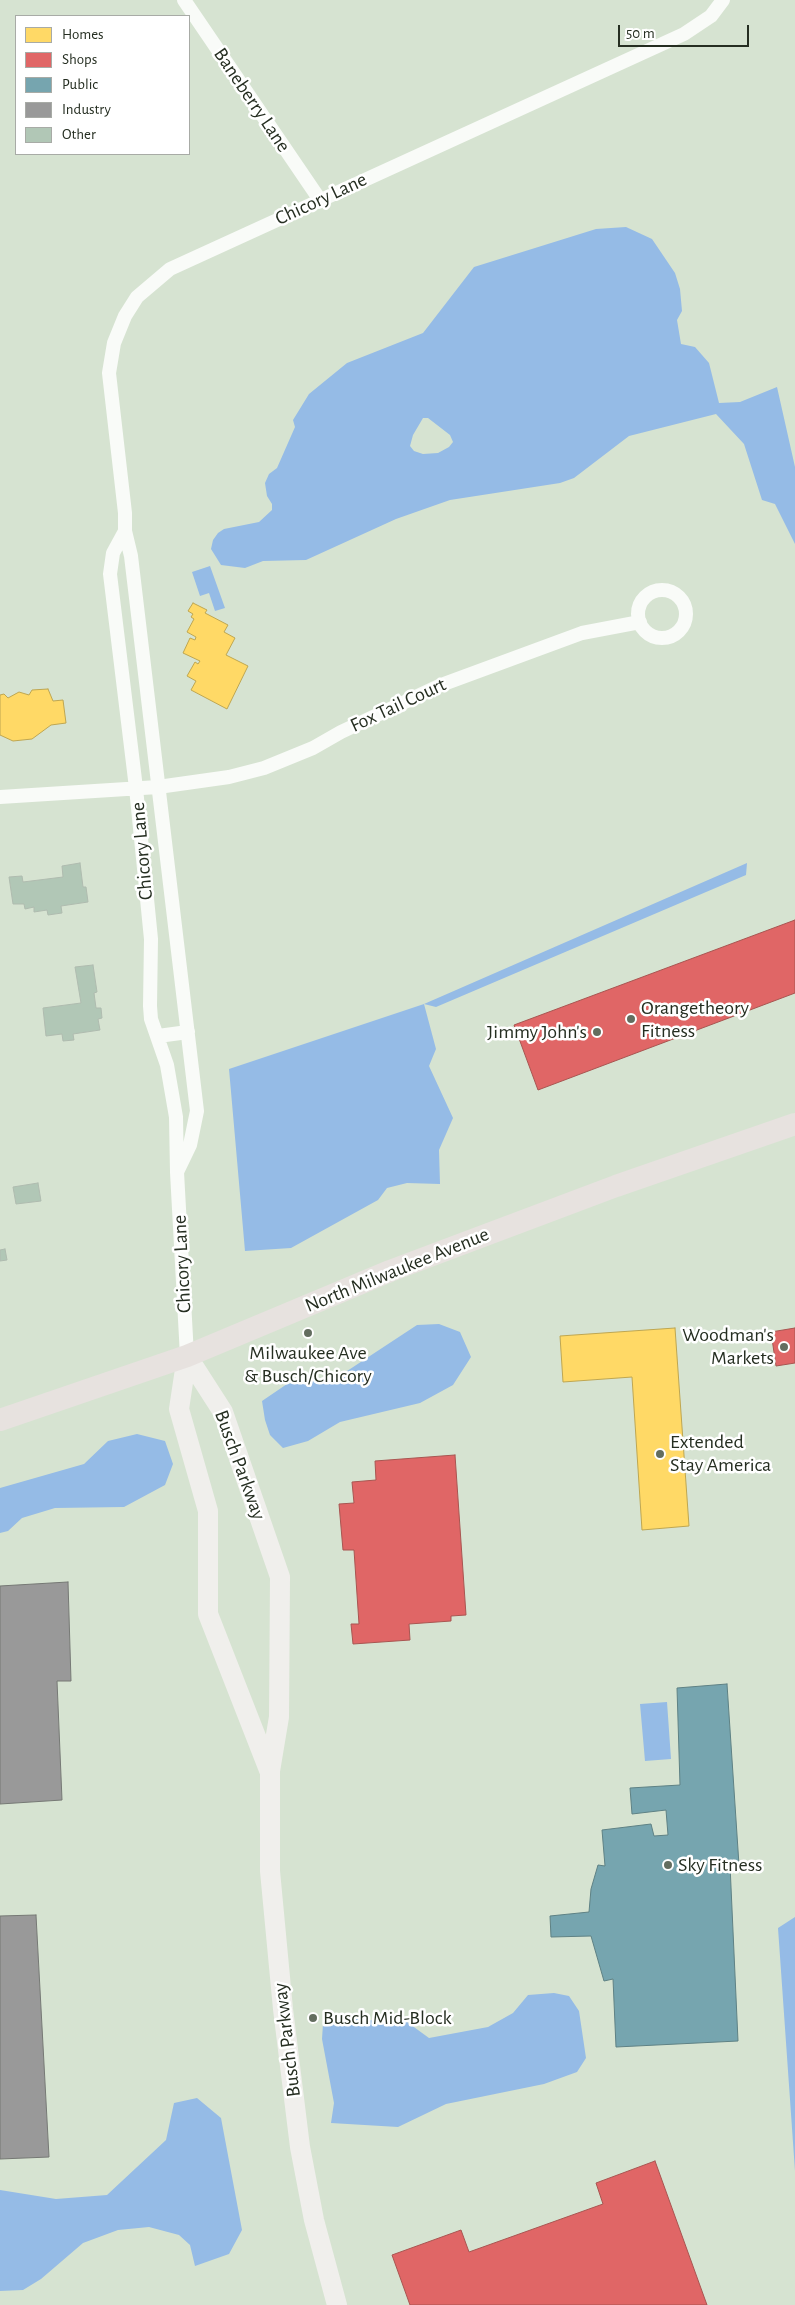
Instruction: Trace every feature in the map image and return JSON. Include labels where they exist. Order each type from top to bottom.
[{"type":"main road","name":"North Milwaukee Avenue","points":[[0,1420],[187,1356],[390,1271],[607,1190],[795,1124]]},
{"type":"street","name":"Baneberry Lane","points":[[184,0],[320,200]]},
{"type":"street","name":"Chicory Lane","points":[[177,1172],[190,1145],[197,1111],[132,565],[125,531],[125,513],[109,372],[114,343],[125,316],[137,297],[170,269],[684,34],[711,16],[723,0]]},
{"type":"street","name":"Chicory Lane","points":[[125,531],[113,553],[110,574],[136,788],[150,939],[150,1006],[167,1065],[176,1117],[177,1172],[187,1356]]},
{"type":"street","name":"Fox Tail Court","points":[[0,797],[158,787],[229,777],[264,768],[313,748],[341,732],[441,685],[582,633],[640,622]]},
{"type":"street","points":[[158,1036],[188,1032]]},
{"type":"street","name":"Busch Parkway","points":[[187,1356],[179,1410],[208,1511],[208,1614],[270,1771]]},
{"type":"street","name":"Busch Parkway","points":[[187,1356],[224,1412],[280,1577],[279,1717],[270,1771],[270,1871],[285,2026],[300,2147],[312,2211],[337,2305]]},
{"type":"water","points":[[626,227],[652,239],[675,273],[680,289],[682,311],[677,320],[681,344],[695,347],[709,363],[719,403],[740,402],[777,387],[795,467],[795,544],[775,504],[762,500],[744,444],[716,414],[629,436],[574,478],[560,483],[450,500],[396,519],[306,560],[263,561],[245,568],[221,565],[211,549],[213,540],[218,533],[224,529],[259,522],[272,510],[272,504],[267,496],[265,483],[269,474],[277,468],[295,427],[293,420],[309,394],[347,363],[423,333],[474,267],[596,229]],"holes":[[[423,418],[428,418],[450,435],[453,442],[449,447],[438,453],[423,454],[414,451],[410,446],[413,435]]]},
{"type":"water","points":[[210,566],[225,608],[215,611],[209,593],[200,596],[192,572]]},
{"type":"water","points":[[747,863],[746,875],[436,1007],[424,1004]]},
{"type":"water","points":[[424,1004],[436,1049],[429,1066],[453,1118],[439,1150],[440,1184],[407,1183],[387,1188],[378,1200],[291,1248],[245,1251],[229,1069]]},
{"type":"water","points":[[439,1324],[460,1332],[471,1357],[453,1385],[420,1403],[340,1422],[308,1441],[283,1448],[270,1435],[262,1401],[287,1384],[341,1375],[417,1325]]},
{"type":"water","points":[[137,1434],[165,1441],[173,1464],[165,1485],[124,1507],[55,1508],[22,1518],[8,1531],[0,1533],[0,1488],[84,1464],[108,1441]]},
{"type":"water","points":[[667,1702],[671,1759],[645,1761],[640,1704]]},
{"type":"water","points":[[795,1917],[795,2171],[778,1928]]},
{"type":"water","points":[[554,1993],[569,1996],[579,2011],[586,2058],[577,2072],[544,2084],[446,2104],[398,2127],[331,2123],[334,2103],[322,2039],[323,2024],[348,2014],[365,2020],[407,2022],[429,2038],[488,2027],[513,2013],[528,1995]]},
{"type":"water","points":[[197,2098],[221,2118],[242,2230],[229,2254],[195,2266],[190,2245],[179,2235],[149,2227],[118,2230],[83,2243],[41,2279],[23,2290],[0,2291],[0,2190],[56,2199],[107,2195],[166,2140],[174,2103]]},
{"type":"building: Homes","points":[[193,603],[207,610],[205,613],[228,625],[224,632],[235,638],[226,655],[248,666],[227,709],[191,690],[196,681],[187,676],[195,662],[198,664],[200,661],[183,653],[190,638],[195,640],[196,637],[187,632],[194,619],[191,617],[193,614],[188,611]]},
{"type":"building: Homes","points":[[48,689],[53,701],[63,700],[66,723],[51,725],[32,739],[13,741],[0,735],[0,695],[4,694],[8,698],[19,692],[29,695],[32,690]]},
{"type":"building: Homes","name":"Extended Stay America","points":[[675,1328],[689,1526],[642,1530],[632,1377],[563,1382],[560,1336]]},
{"type":"building: Shops","points":[[795,920],[795,993],[538,1090],[514,1025]]},
{"type":"building: Shops","name":"Woodman's Markets","points":[[795,1328],[795,1363],[776,1366],[771,1332]]},
{"type":"building: Shops","points":[[455,1455],[466,1615],[451,1616],[451,1621],[409,1624],[410,1640],[353,1644],[351,1624],[359,1624],[354,1550],[343,1550],[339,1504],[354,1503],[352,1482],[376,1480],[375,1461]]},
{"type":"building: Shops","points":[[655,2161],[707,2305],[410,2305],[392,2255],[461,2230],[469,2252],[603,2204],[596,2183]]},
{"type":"building: Public","name":"Sky Fitness","points":[[727,1684],[739,1865],[730,1865],[738,2041],[616,2047],[613,1979],[604,1981],[591,1936],[551,1937],[550,1916],[589,1912],[591,1889],[598,1865],[605,1866],[602,1830],[651,1824],[654,1836],[668,1835],[666,1810],[632,1814],[630,1788],[680,1785],[677,1688]]},
{"type":"building: Industry","points":[[68,1582],[71,1681],[57,1681],[62,1800],[0,1804],[0,1586]]},
{"type":"building: Industry","points":[[36,1915],[49,2157],[0,2159],[0,1916]]},
{"type":"building: Other","points":[[80,863],[83,887],[86,887],[88,902],[61,906],[62,913],[48,915],[47,910],[34,912],[34,907],[25,909],[24,904],[13,904],[9,877],[22,876],[23,882],[63,877],[62,866]]},
{"type":"building: Other","points":[[93,965],[97,992],[94,993],[96,1008],[101,1008],[102,1018],[98,1019],[100,1030],[73,1034],[74,1040],[63,1041],[62,1034],[46,1036],[43,1008],[81,1003],[75,967]]},
{"type":"building: Other","points":[[38,1183],[41,1201],[16,1204],[13,1187]]},
{"type":"building: Other","points":[[5,1249],[7,1260],[0,1261],[0,1250]]},
{"type":"place","name":"Orangetheory Fitness","points":[[631,1019]]},
{"type":"place","name":"Jimmy John's","points":[[597,1032]]},
{"type":"place","name":"Milwaukee Ave & Busch/Chicory","points":[[308,1333]]},
{"type":"place","name":"Woodman's Markets","points":[[784,1347]]},
{"type":"place","name":"Extended Stay America","points":[[660,1454]]},
{"type":"place","name":"Sky Fitness","points":[[668,1865]]},
{"type":"place","name":"Busch Mid-Block","points":[[313,2018]]}]
